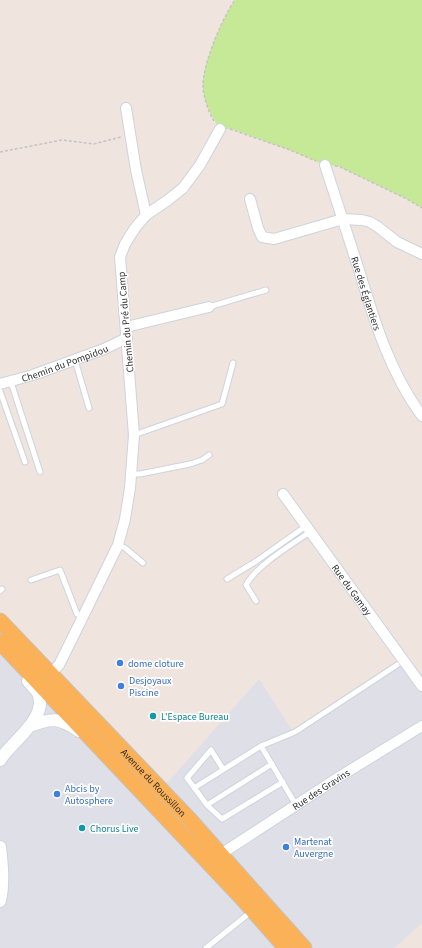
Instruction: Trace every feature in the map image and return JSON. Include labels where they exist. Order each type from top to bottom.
[{"type":"main road","name":"Avenue du Roussillon","points":[[0,621],[221,854],[304,948]]},
{"type":"main road","name":"Avenue du Roussillon","points":[[0,642],[286,948]]},
{"type":"street","points":[[126,108],[136,170],[146,215]]},
{"type":"street","name":"Chemin du Pré du Camp","points":[[50,674],[59,665],[118,545],[125,519],[132,474],[134,435],[120,257],[125,244],[135,228],[146,215],[183,188],[200,165],[220,129]]},
{"type":"street","name":"Rue des Églantiers","points":[[325,165],[372,314],[391,362],[414,405],[421,414]]},
{"type":"street","points":[[250,199],[262,237],[274,239],[342,219],[362,220],[370,222],[397,242],[422,254]]},
{"type":"street","points":[[126,327],[209,307]]},
{"type":"street","name":"Chemin du Pompidou","points":[[0,384],[33,375],[104,349],[127,338]]},
{"type":"street","name":"Rue du Gamay","points":[[283,494],[422,686]]},
{"type":"street","points":[[0,651],[38,692],[40,703],[37,713],[30,726],[4,753],[0,760]]},
{"type":"street","points":[[30,726],[43,721],[54,720],[67,722],[90,738]]},
{"type":"street","name":"Rue des Gravins","points":[[221,854],[422,726]]},
{"type":"street","points":[[0,847],[2,873],[2,892],[0,901]]},
{"type":"lane","points":[[209,307],[266,290]]},
{"type":"lane","points":[[74,359],[89,408]]},
{"type":"lane","points":[[134,435],[222,404],[233,363]]},
{"type":"lane","points":[[11,382],[40,472]]},
{"type":"lane","points":[[0,391],[25,462]]},
{"type":"lane","points":[[132,474],[140,474],[190,464],[202,460],[209,455]]},
{"type":"lane","points":[[227,580],[308,529]]},
{"type":"lane","points":[[256,601],[246,585],[251,575],[308,529]]},
{"type":"lane","points":[[118,545],[125,548],[143,563]]},
{"type":"lane","points":[[31,580],[60,570],[78,614],[83,617]]},
{"type":"lane","points":[[194,788],[261,746],[295,732],[397,665]]},
{"type":"lane","points":[[261,746],[296,805]]},
{"type":"lane","points":[[223,770],[211,750],[187,778],[207,805],[222,819],[283,782]]},
{"type":"lane","points":[[207,805],[272,764]]},
{"type":"lane","points":[[206,948],[252,910]]},
{"type":"path","points":[[220,129],[210,115],[203,87],[207,61],[228,11],[235,0]]},
{"type":"path","points":[[0,152],[62,140],[94,144],[131,135]]},
{"type":"shaded area","points":[[0,630],[61,696],[154,792],[169,781],[259,679],[292,730],[403,659],[422,686],[422,923],[394,948],[0,948]]},
{"type":"green space","points":[[235,0],[422,0],[422,208],[407,199],[338,166],[325,165],[290,150],[232,129],[220,129],[206,103],[203,92],[204,77],[214,42]]},
{"type":"place","name":"dome cloture","points":[[120,663]]},
{"type":"place","name":"Desjoyaux Piscine","points":[[121,686]]},
{"type":"place","name":"L'Espace Bureau","points":[[153,716]]},
{"type":"place","name":"Abcis by Autosphere","points":[[57,794]]},
{"type":"place","name":"Chorus Live","points":[[82,828]]},
{"type":"place","name":"Martenat Auvergne","points":[[286,847]]}]
